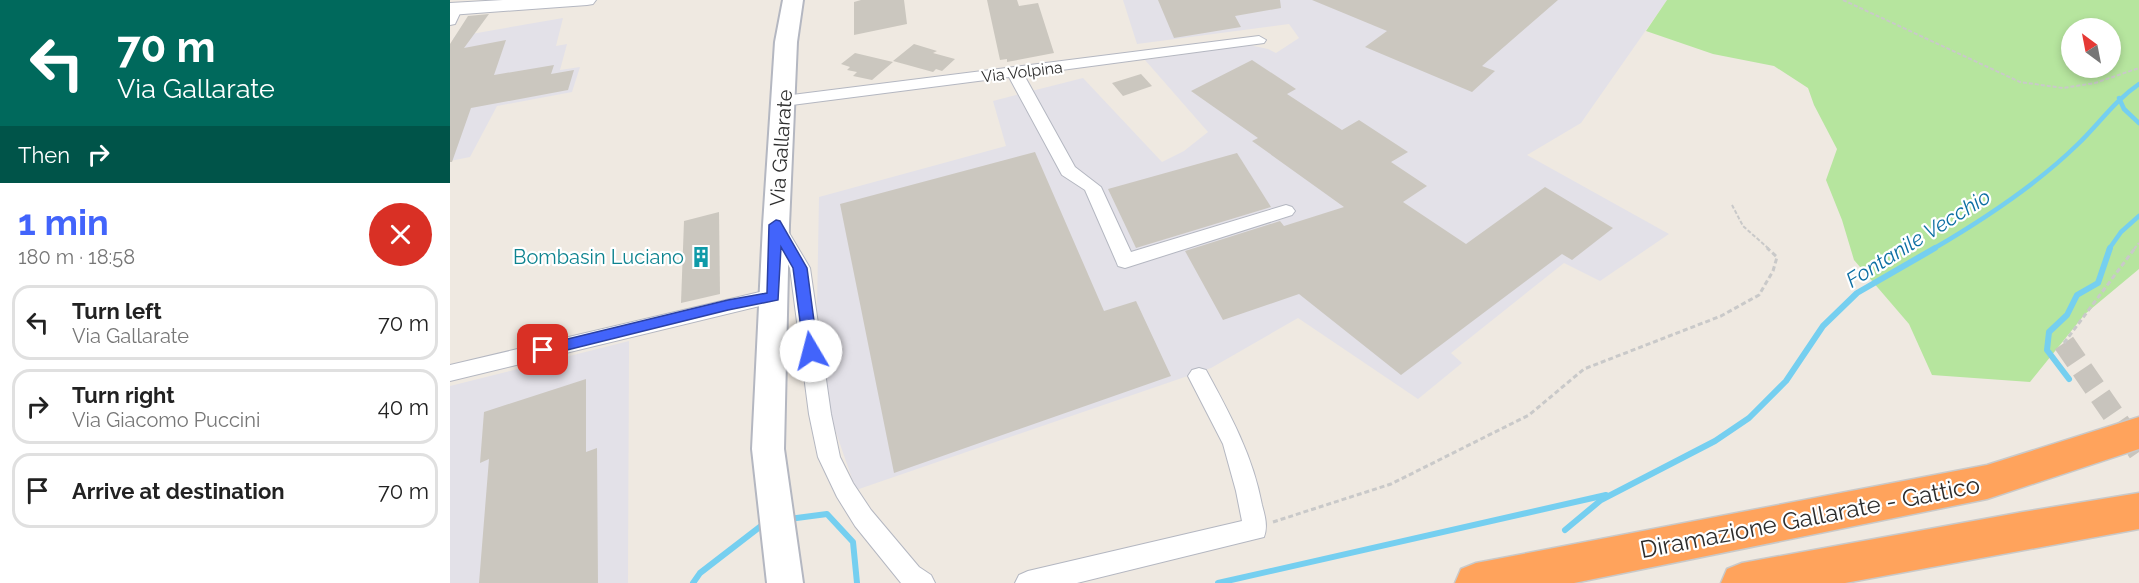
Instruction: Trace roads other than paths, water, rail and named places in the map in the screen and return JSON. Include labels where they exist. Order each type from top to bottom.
[{"type":"highway","name":"Diramazione Gallarate - Gattico","points":[[1476,583],[1987,482],[2139,434]]},
{"type":"highway","points":[[1742,583],[2023,530],[2139,511]]},
{"type":"main road","name":"Via Gallarate","points":[[785,583],[768,449],[776,225],[786,42],[793,0]]},
{"type":"street","points":[[452,13],[587,0]]},
{"type":"street","name":"Via Volpina","points":[[784,101],[1259,40]]},
{"type":"street","points":[[1015,73],[1068,171],[1092,187],[1125,261],[1286,211]]},
{"type":"street","points":[[776,225],[800,268],[820,414],[829,457],[844,490],[863,518],[910,575],[922,583]]},
{"type":"street","points":[[450,373],[773,296]]},
{"type":"street","points":[[1028,583],[1255,529],[1248,491],[1234,444],[1198,376]]},
{"type":"waterway","points":[[2120,100],[2139,84]]},
{"type":"waterway","name":"Fontanile Vecchio","points":[[1933,249],[2027,188],[2077,145],[2120,100]]},
{"type":"waterway","points":[[2120,100],[2124,109],[2139,123]]},
{"type":"waterway","points":[[2109,249],[2121,232],[2139,216]]},
{"type":"waterway","name":"Fontanile Vecchio","points":[[1565,530],[1601,500],[1715,441],[1749,418],[1786,381],[1823,326],[1857,293],[1935,248]]},
{"type":"waterway","points":[[2069,379],[2047,350],[2049,332],[2067,315],[2077,295],[2098,283],[2110,248]]},
{"type":"waterway","points":[[1218,583],[1606,495]]},
{"type":"waterway","points":[[789,519],[827,514],[853,542],[857,583]]},
{"type":"waterway","points":[[693,583],[700,573],[765,523]]},
{"type":"tunnel","points":[[2064,343],[2139,452]]},
{"type":"place","name":"Bombasin Luciano","points":[[701,257]]}]
